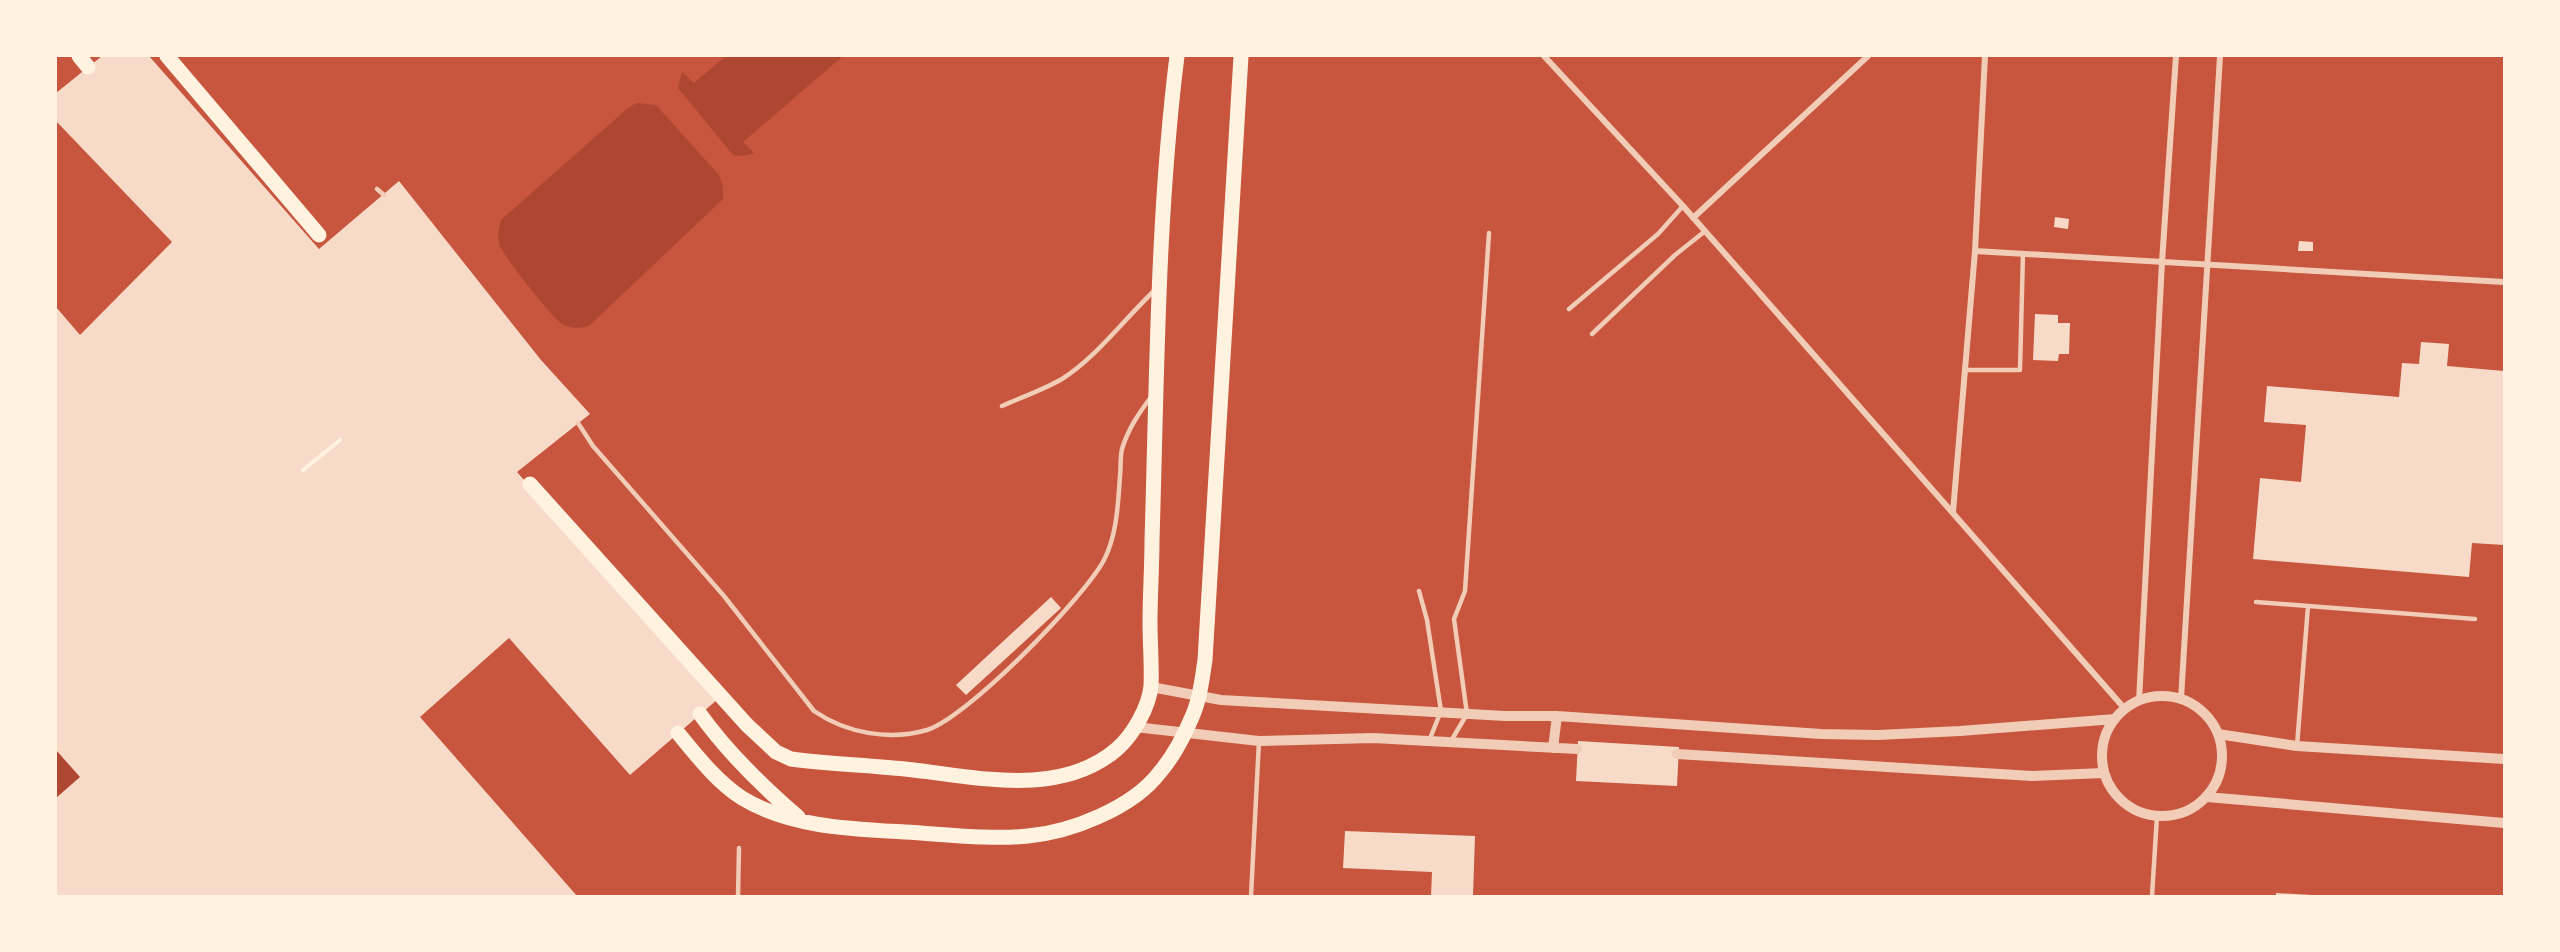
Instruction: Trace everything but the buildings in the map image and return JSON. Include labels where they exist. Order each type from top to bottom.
[{"type":"main road","points":[[168,56],[319,235]]},
{"type":"main road","points":[[530,484],[747,725],[776,752],[791,759],[1006,780],[1044,779],[1095,763],[1118,749],[1135,727],[1146,704],[1150,687],[1160,285],[1169,122],[1177,56]]},
{"type":"main road","points":[[678,734],[722,782],[741,797],[762,808],[803,821],[851,829],[1026,836],[1056,832],[1080,825],[1134,795],[1159,774],[1192,717],[1205,660],[1241,56]]},
{"type":"main road","points":[[700,714],[735,758],[759,783],[803,821]]},
{"type":"street","points":[[1544,56],[1683,206],[2125,709]]},
{"type":"street","points":[[1693,218],[1868,56]]},
{"type":"street","points":[[1953,512],[1975,251],[1984,56]]},
{"type":"street","points":[[2139,701],[2162,262],[2176,56]]},
{"type":"street","points":[[2181,699],[2220,56]]},
{"type":"street","points":[[1975,251],[2505,282]]},
{"type":"street","points":[[1150,687],[1221,700],[1467,714],[1557,716],[1821,734],[1878,735],[1960,732],[2115,719]]},
{"type":"street","points":[[2154,697],[2181,699],[2198,708],[2210,720],[2218,734],[2222,750],[2222,768],[2216,783],[2206,797],[2193,808],[2176,814],[2157,816],[2140,812],[2124,803],[2112,789],[2104,773],[2102,754],[2106,736],[2115,719],[2125,709],[2139,701],[2154,697]]},
{"type":"street","points":[[1553,748],[1557,716]]},
{"type":"street","points":[[1135,727],[1259,741],[1373,738],[1577,749]]},
{"type":"street","points":[[2218,734],[2297,746],[2505,759]]},
{"type":"street","points":[[1677,754],[2032,776],[2104,773]]},
{"type":"street","points":[[2206,797],[2505,823]]},
{"type":"lane","points":[[377,189],[384,195]]},
{"type":"lane","points":[[1569,309],[1658,234],[1683,206]]},
{"type":"lane","points":[[1592,334],[1676,255],[1704,232]]},
{"type":"lane","points":[[1451,741],[1467,714],[1454,619],[1465,591],[1489,233]]},
{"type":"lane","points":[[1965,370],[2020,370],[2023,254]]},
{"type":"lane","points":[[1002,406],[1062,379],[1090,358],[1127,316],[1160,285]]},
{"type":"lane","points":[[578,423],[593,446],[724,596],[814,711],[831,723],[852,730],[877,734],[909,733],[927,730],[945,722],[970,703],[1036,641],[1084,590],[1104,560],[1113,536],[1122,450],[1135,418],[1157,390]]},
{"type":"lane","points":[[1419,591],[1427,620],[1441,711],[1429,741]]},
{"type":"lane","points":[[2256,602],[2475,619]]},
{"type":"lane","points":[[2297,746],[2307,606]]},
{"type":"lane","points":[[1251,897],[1259,741]]},
{"type":"lane","points":[[2152,897],[2157,816]]},
{"type":"lane","points":[[738,897],[739,848]]},
{"type":"path","points":[[303,470],[339,440]]},
{"type":"shaded area","points":[[726,56],[843,56],[743,142],[754,153],[744,156],[733,155],[678,88],[682,72],[694,83]]},
{"type":"shaded area","points":[[636,103],[656,105],[719,175],[723,187],[723,199],[589,326],[569,327],[562,324],[548,310],[517,272],[502,249],[498,238],[501,220]]},
{"type":"shaded area","points":[[56,750],[80,777],[56,798]]}]
